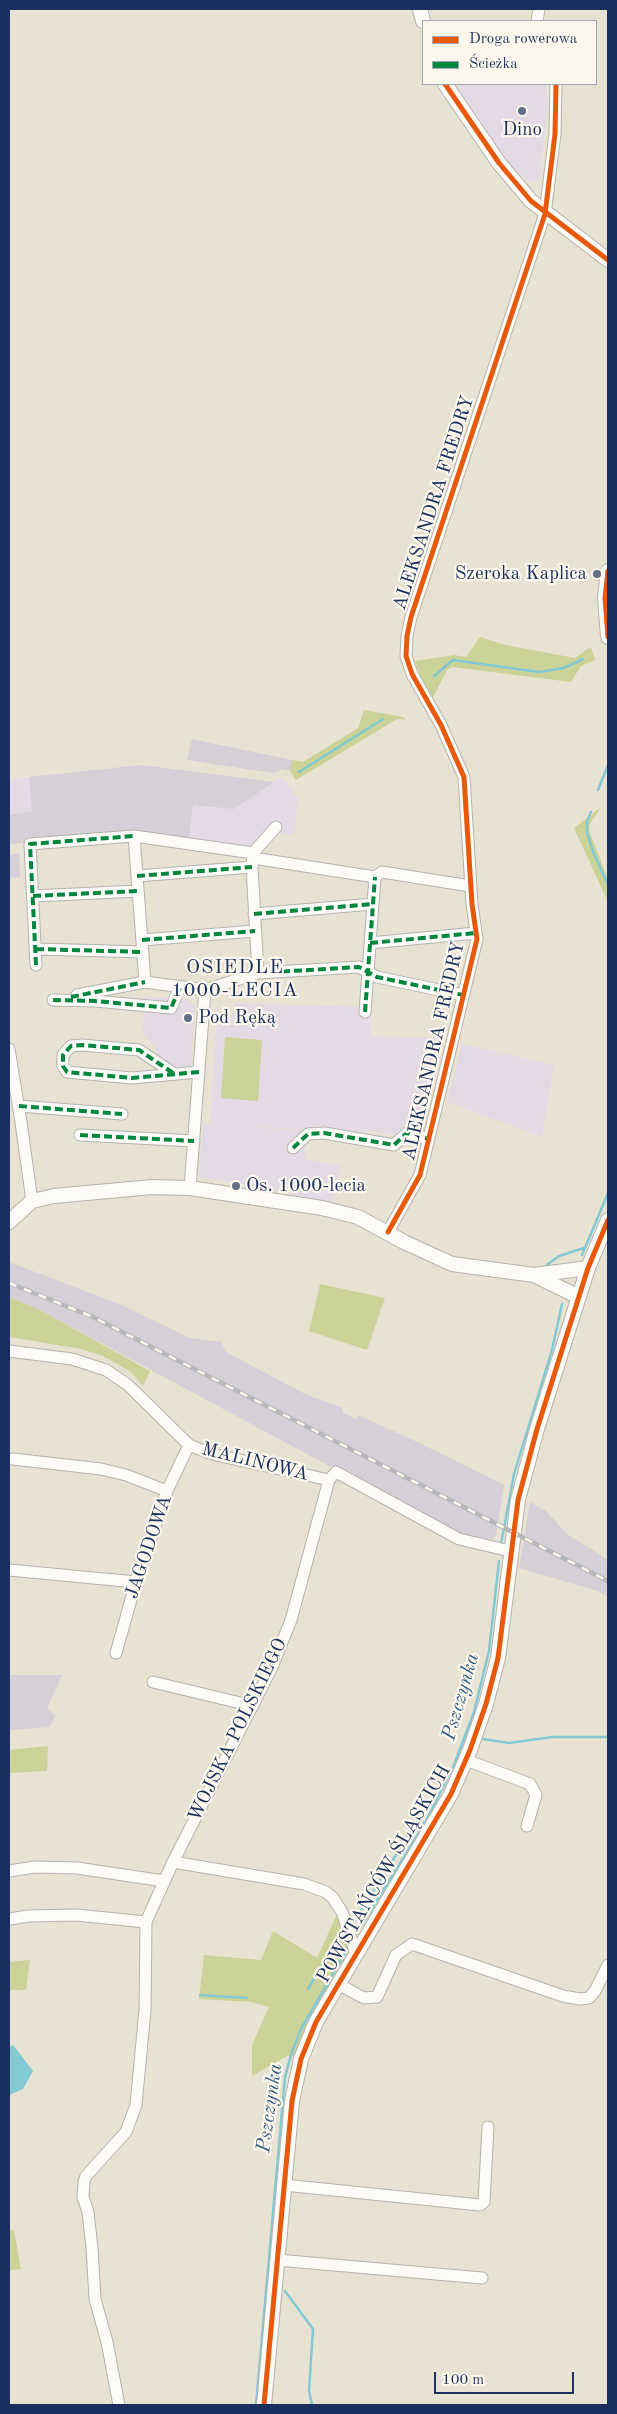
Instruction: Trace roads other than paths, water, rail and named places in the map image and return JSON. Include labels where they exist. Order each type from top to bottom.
[{"type":"street","points":[[447,85],[499,163],[531,201],[545,214],[608,260]]},
{"type":"street","name":"ALEKSANDRA FREDRY","points":[[388,1232],[420,1175],[477,939],[470,886],[464,777],[440,725],[412,674],[406,656],[407,636],[414,608],[545,214],[555,134],[556,85]]},
{"type":"street","points":[[608,570],[605,598],[608,637]]},
{"type":"street","points":[[258,973],[253,860],[276,827]]},
{"type":"street","points":[[36,965],[30,844],[134,836],[253,860],[375,877],[382,872],[470,886]]},
{"type":"street","points":[[134,836],[145,982]]},
{"type":"street","points":[[137,876],[253,860]]},
{"type":"street","points":[[365,1012],[375,877]]},
{"type":"street","points":[[33,896],[138,891]]},
{"type":"street","points":[[254,914],[373,904]]},
{"type":"street","points":[[36,948],[142,946],[255,931]]},
{"type":"street","points":[[370,943],[476,933]]},
{"type":"street","points":[[180,986],[171,1008],[95,1001],[54,1000],[145,982],[180,986],[205,990],[258,973],[359,967],[377,977],[463,995]]},
{"type":"street","points":[[190,1188],[205,990]]},
{"type":"street","points":[[173,1073],[139,1050],[82,1045],[71,1046],[63,1055],[63,1066],[67,1072],[132,1078],[199,1072]]},
{"type":"street","points":[[9,1049],[32,1202]]},
{"type":"street","points":[[19,1106],[122,1114]]},
{"type":"street","points":[[293,1148],[308,1134],[394,1144],[406,1133],[430,1139]]},
{"type":"street","points":[[80,1135],[194,1141]]},
{"type":"street","points":[[9,1222],[32,1202],[54,1196],[152,1187],[190,1188],[322,1208],[358,1217],[404,1242],[452,1264],[534,1275],[588,1268]]},
{"type":"street","name":"POWSTAŃCÓW ŚLĄSKICH","points":[[264,2405],[292,2101],[298,2072],[316,2022],[451,1794],[466,1760],[486,1704],[498,1658],[510,1551],[518,1500],[537,1429],[588,1268],[608,1220]]},
{"type":"street","points":[[534,1275],[579,1297]]},
{"type":"street","name":"MALINOWA","points":[[9,1351],[83,1361],[112,1373],[134,1391],[189,1445],[212,1454],[329,1480],[336,1472],[459,1539],[510,1551]]},
{"type":"street","name":"JAGODOWA","points":[[116,1652],[136,1582],[168,1490],[189,1445]]},
{"type":"street","points":[[13,1459],[100,1469],[126,1475],[168,1490]]},
{"type":"street","name":"WOJSKA POLSKIEGO","points":[[119,2405],[108,2342],[96,2299],[88,2212],[83,2197],[86,2176],[126,2132],[136,2105],[145,2010],[146,1922],[172,1862],[272,1667],[291,1620],[329,1480]]},
{"type":"street","points":[[9,1570],[136,1582]]},
{"type":"street","points":[[153,1682],[253,1706]]},
{"type":"street","name":"POWSTAŃCÓW ŚLĄSKICH","points":[[466,1760],[530,1784],[536,1794],[527,1826]]},
{"type":"street","points":[[172,1862],[304,1884],[326,1892],[342,1912],[356,1954]]},
{"type":"street","points":[[9,1871],[35,1867],[77,1868],[164,1881]]},
{"type":"street","points":[[10,1919],[28,1916],[76,1915],[146,1922]]},
{"type":"street","points":[[338,1984],[364,1998],[377,1997],[396,1955],[412,1944],[562,1996],[580,1999],[589,1998],[595,1991],[608,1965]]},
{"type":"street","points":[[284,2185],[480,2204],[484,2202],[488,2127]]},
{"type":"street","points":[[277,2260],[482,2278]]},
{"type":"water","points":[[13,2045],[33,2071],[23,2089],[9,2095],[9,2047]]},
{"type":"waterway","points":[[434,676],[453,660],[539,672],[564,668],[583,659]]},
{"type":"waterway","points":[[299,772],[383,719]]},
{"type":"waterway","name":"Pszczynka","points":[[598,790],[608,765]]},
{"type":"waterway","name":"Pszczynka","points":[[591,812],[587,821],[587,833],[608,885]]},
{"type":"waterway","name":"Pszczynka","points":[[582,1255],[608,1193]]},
{"type":"waterway","points":[[547,1265],[559,1256],[584,1248]]},
{"type":"waterway","name":"Pszczynka","points":[[501,1544],[514,1474],[552,1350],[562,1304]]},
{"type":"waterway","name":"Pszczynka","points":[[356,1934],[425,1823],[454,1765],[474,1712],[489,1651],[499,1561]]},
{"type":"waterway","points":[[483,1739],[509,1743],[552,1737],[608,1737]]},
{"type":"waterway","points":[[352,1925],[418,1820],[424,1823]]},
{"type":"waterway","points":[[308,1989],[342,1932]]},
{"type":"waterway","name":"Pszczynka","points":[[256,2405],[285,2077],[301,2029],[347,1950]]},
{"type":"waterway","points":[[200,1995],[247,1998]]},
{"type":"waterway","name":"Pszczynka","points":[[285,2291],[313,2329],[309,2391],[312,2405]]},
{"type":"railway","points":[[9,1283],[93,1317],[608,1581]]},
{"type":"place","name":"Dino","points":[[522,111]]},
{"type":"place","name":"Szeroka Kaplica","points":[[597,574]]},
{"type":"place","name":"Pod Ręką","points":[[188,1018]]},
{"type":"place","name":"Os. 1000-lecia","points":[[236,1186]]},
{"type":"district","name":"OSIEDLE 1000-LECIA","points":[[235,980]]}]
